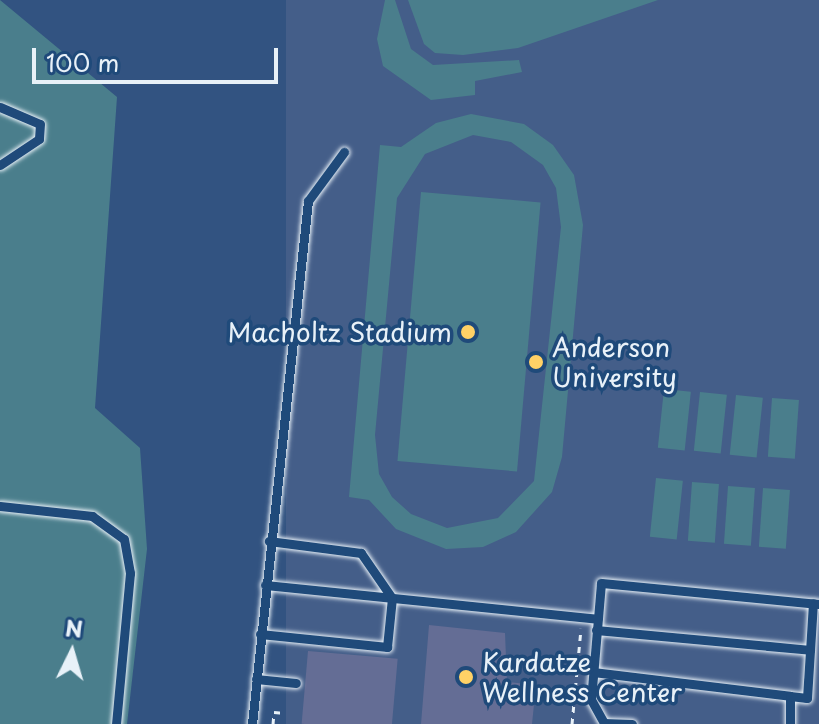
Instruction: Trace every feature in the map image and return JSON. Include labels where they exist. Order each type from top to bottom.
[{"type":"lane","points":[[0,107],[40,124],[39,139],[0,165]]},
{"type":"lane","points":[[252,724],[269,541],[308,201],[344,152]]},
{"type":"lane","points":[[0,506],[92,516],[124,539],[130,573],[116,724]]},
{"type":"lane","points":[[260,634],[387,647],[392,598],[361,553],[269,541]]},
{"type":"lane","points":[[593,672],[807,698],[816,603],[601,583],[593,672],[596,715],[632,724]]},
{"type":"lane","points":[[265,585],[582,617],[596,624],[810,650]]},
{"type":"lane","points":[[256,679],[296,683]]},
{"type":"lane","points":[[790,696],[790,724]]},
{"type":"path","points":[[572,724],[582,617]]},
{"type":"path","points":[[273,724],[274,712],[285,713]]},
{"type":"shaded area","name":"Anderson University","points":[[286,0],[819,0],[819,724],[286,724]]},
{"type":"green space","points":[[0,0],[117,97],[95,408],[140,448],[147,549],[127,724],[0,724]]},
{"type":"green space","points":[[385,0],[395,0],[411,49],[433,65],[519,60],[522,72],[475,81],[475,95],[431,100],[383,66],[377,39]]},
{"type":"green space","points":[[408,0],[658,0],[518,48],[463,55],[435,53],[424,44]]},
{"type":"green space","points":[[471,114],[524,124],[553,145],[574,175],[583,225],[562,457],[552,492],[516,532],[483,547],[446,549],[396,529],[369,500],[349,497],[380,145],[401,147],[436,123]],"holes":[[[473,135],[511,142],[543,165],[556,188],[561,227],[534,481],[498,518],[447,528],[411,514],[392,497],[379,474],[375,435],[397,198],[425,154]]]},
{"type":"green space","name":"Macholtz Stadium","points":[[421,192],[541,202],[517,471],[397,461]]},
{"type":"green space","points":[[664,389],[691,392],[685,450],[658,448]]},
{"type":"green space","points":[[700,392],[727,395],[721,453],[694,451]]},
{"type":"green space","points":[[736,395],[763,398],[757,457],[730,455]]},
{"type":"green space","points":[[772,398],[799,400],[795,459],[768,457]]},
{"type":"green space","points":[[656,478],[683,481],[677,539],[650,537]]},
{"type":"green space","points":[[692,482],[719,484],[715,543],[688,541]]},
{"type":"green space","points":[[728,486],[755,488],[751,546],[724,544]]},
{"type":"green space","points":[[763,488],[790,490],[786,549],[759,547]]},
{"type":"building","name":"Kardatze Wellness Center","points":[[429,625],[505,633],[507,682],[536,685],[532,724],[421,724]]},
{"type":"building","points":[[308,651],[398,659],[392,724],[302,724]]},
{"type":"place","name":"Macholtz Stadium","points":[[468,332]]},
{"type":"place","name":"Anderson University","points":[[536,362]]},
{"type":"place","name":"Kardatze Wellness Center","points":[[466,677]]}]
